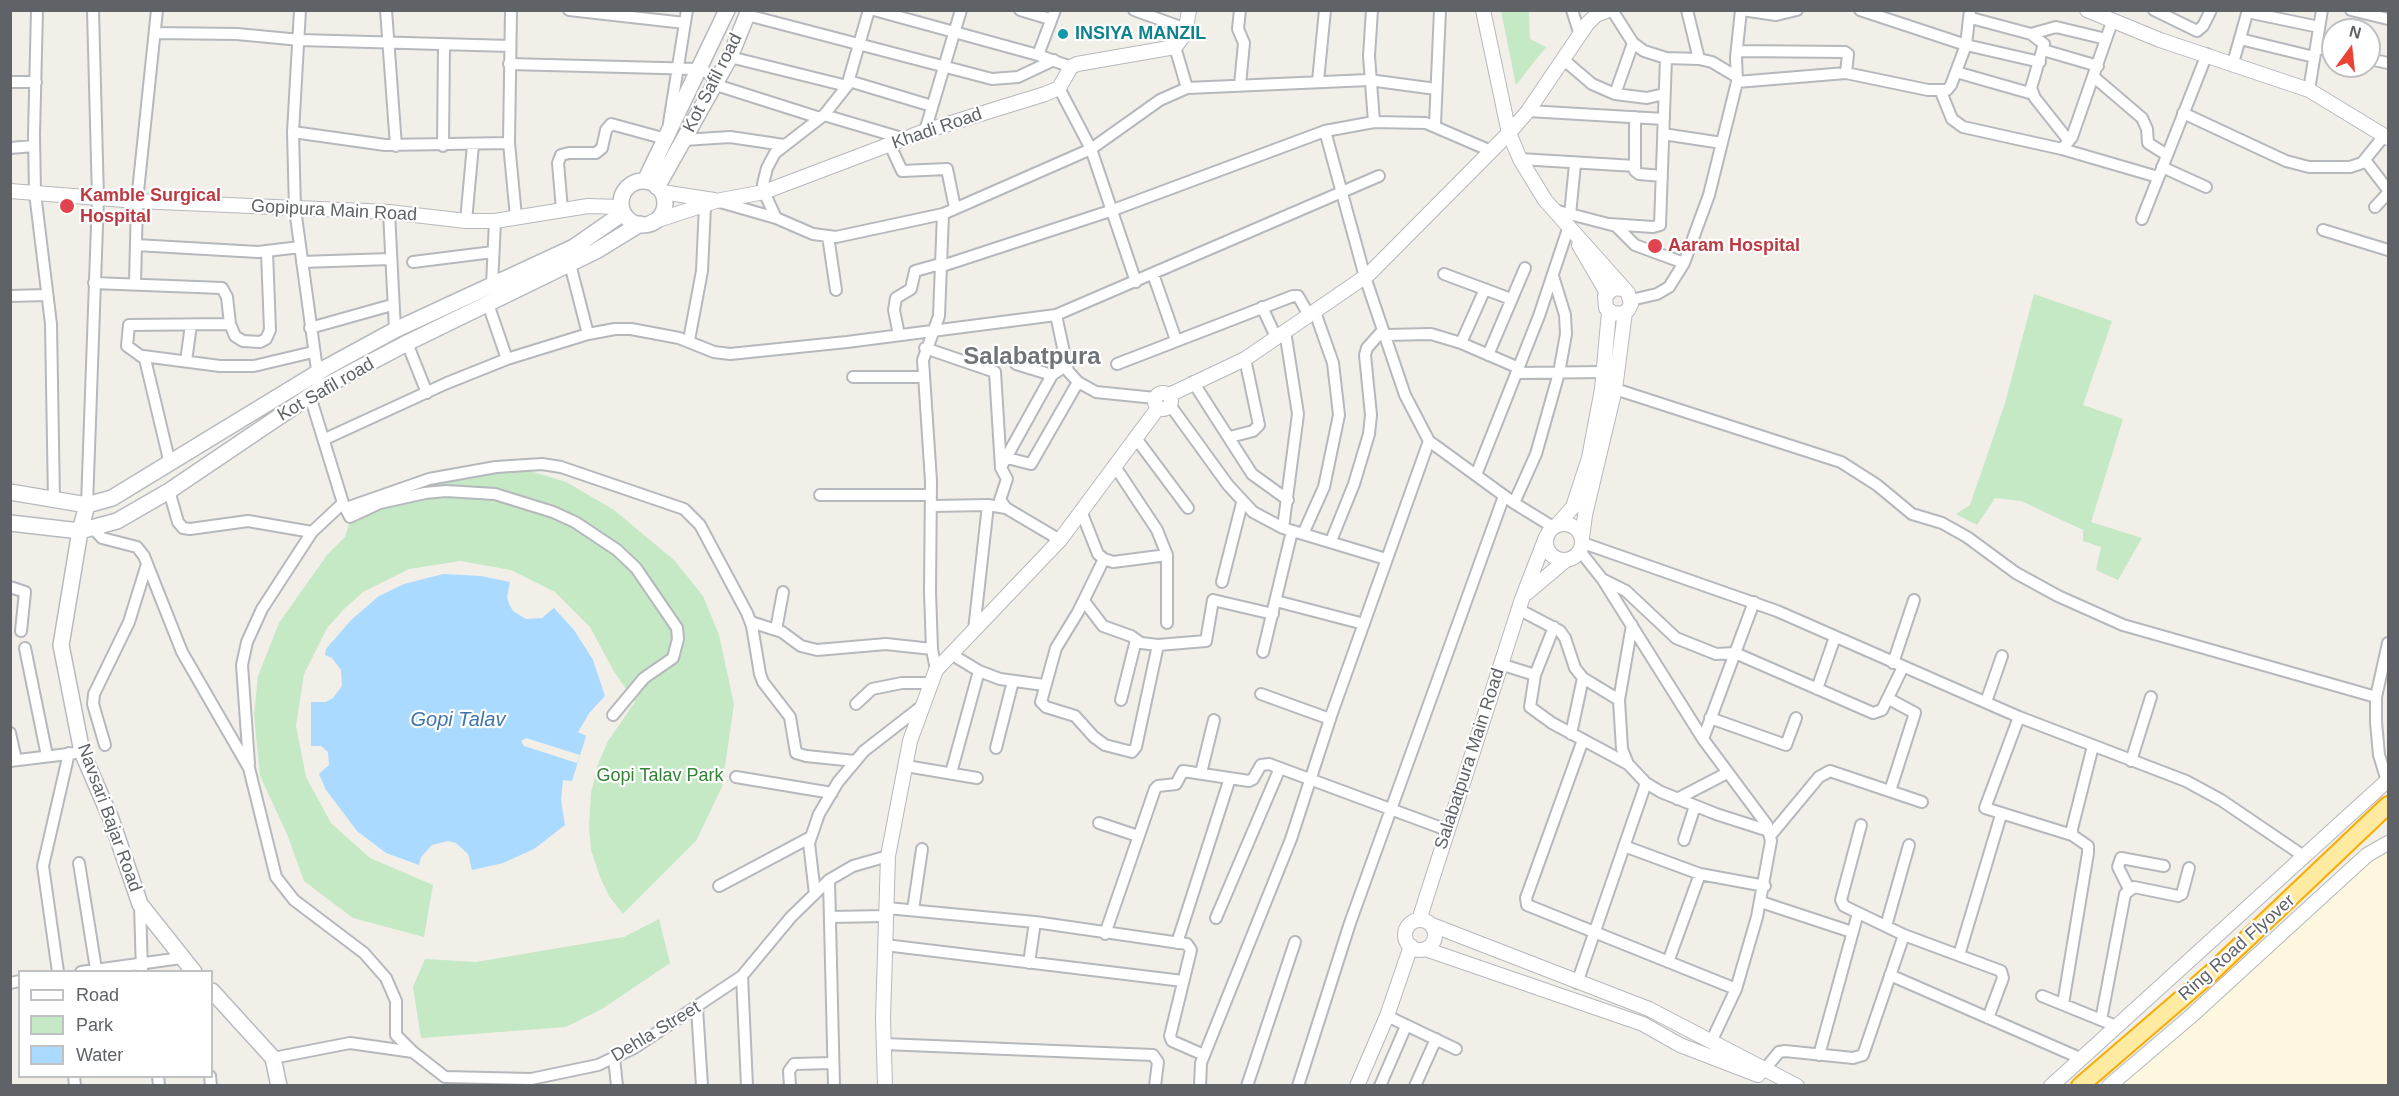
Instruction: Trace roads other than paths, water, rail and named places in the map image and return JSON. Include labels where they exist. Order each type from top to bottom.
[{"type":"highway","name":"Ring Road Flyover","points":[[2080,1086],[2218,966],[2388,808]]},
{"type":"highway","name":"Ring Road Flyover","points":[[2097,1086],[2309,897],[2388,808]]},
{"type":"main road","name":"Kot Safil road","points":[[655,187],[667,137],[727,10]]},
{"type":"main road","name":"Kot Safil road","points":[[655,187],[730,57],[748,13]]},
{"type":"main road","points":[[10,492],[87,505],[112,498],[317,372],[395,330],[574,247],[622,210],[627,188],[632,184],[655,187],[664,199],[662,213],[646,223],[627,218],[622,210]]},
{"type":"main road","name":"Kot Safil road","points":[[10,523],[86,529],[117,521],[169,491],[315,393],[407,343],[596,252],[646,223]]},
{"type":"main road","name":"Navsari Bajar Road","points":[[87,505],[86,529],[61,645],[76,753],[111,819],[140,904],[192,970]]},
{"type":"main road","points":[[213,992],[273,1058],[279,1086]]},
{"type":"street","points":[[37,10],[35,193],[51,324],[54,501]]},
{"type":"street","points":[[87,505],[98,198],[93,10]]},
{"type":"street","points":[[135,284],[138,201],[157,10]]},
{"type":"street","points":[[300,10],[294,132],[295,209],[317,372],[315,393],[325,439],[345,506],[350,517],[380,502],[425,492],[446,490],[495,494],[554,512],[575,522],[617,550],[636,568],[657,595],[677,628],[678,639],[672,658],[644,678],[613,715]]},
{"type":"street","points":[[386,10],[396,146]]},
{"type":"street","points":[[511,10],[508,143],[516,217]]},
{"type":"street","points":[[569,10],[685,23]]},
{"type":"street","points":[[562,210],[558,163],[561,155],[596,153],[602,148],[606,130],[611,124],[667,137],[687,10]]},
{"type":"street","points":[[776,218],[764,192],[763,184],[767,168],[775,153],[822,117],[848,83],[869,10]]},
{"type":"street","points":[[874,10],[1038,55],[1071,68]]},
{"type":"street","points":[[925,131],[961,10]]},
{"type":"street","points":[[1020,10],[1053,15],[1038,55]]},
{"type":"street","points":[[1134,10],[1186,28]]},
{"type":"street","points":[[1136,282],[1091,148],[1059,88],[1071,68],[1077,64],[1175,47],[1183,40],[1189,10]]},
{"type":"street","points":[[1240,10],[1239,29],[1244,43],[1240,85]]},
{"type":"street","points":[[1318,81],[1325,10]]},
{"type":"street","points":[[1372,10],[1369,80],[1374,122]]},
{"type":"street","points":[[1435,124],[1440,10]]},
{"type":"street","points":[[1484,10],[1509,133],[1520,159],[1554,210],[1571,224],[1626,300],[1614,389],[1585,515],[1582,544],[1535,585],[1520,604],[1554,627],[1565,638],[1575,668],[1583,678],[1619,700]]},
{"type":"street","points":[[1572,10],[1580,35]]},
{"type":"street","points":[[885,1086],[885,945],[888,856],[913,729],[934,676],[951,654],[1060,540],[1163,402],[1193,382],[1245,359],[1365,277],[1509,133],[1528,111],[1596,15],[1611,10],[1633,43],[1644,51],[1666,58],[1699,59],[1712,62],[1737,80],[1846,73],[1941,92],[1952,85],[1966,45],[1970,14],[2031,34],[2044,44],[2040,62],[2032,80],[2033,94],[2065,145]]},
{"type":"street","points":[[1687,10],[1699,59]]},
{"type":"street","points":[[1609,312],[1617,314],[1626,300],[1657,294],[1669,287],[1684,263],[1710,195],[1737,80],[1737,51],[1742,10],[1776,15],[1797,10]]},
{"type":"street","points":[[1860,10],[1966,45],[2040,62]]},
{"type":"street","points":[[2087,10],[2309,90],[2386,137],[2365,160],[2350,167],[2331,168],[2286,161],[2183,113]]},
{"type":"street","points":[[2154,10],[2197,31],[2203,26],[2211,10]]},
{"type":"street","points":[[2309,90],[2322,10]]},
{"type":"street","points":[[2351,10],[2388,19]]},
{"type":"street","points":[[2233,63],[2247,11],[2319,27]]},
{"type":"street","points":[[748,13],[859,46],[992,79],[1008,80],[1054,60]]},
{"type":"street","points":[[2065,145],[2096,71],[2112,18]]},
{"type":"street","points":[[2031,34],[2056,27],[2106,39]]},
{"type":"street","points":[[156,33],[237,34],[300,40],[510,46]]},
{"type":"street","points":[[2240,39],[2321,52]]},
{"type":"street","points":[[1615,94],[1633,43]]},
{"type":"street","points":[[443,146],[444,45]]},
{"type":"street","points":[[1175,47],[1187,88]]},
{"type":"street","points":[[2043,50],[2096,71],[2142,118],[2147,129],[2148,143],[2167,155]]},
{"type":"street","points":[[1737,51],[1845,52],[1848,54],[1846,73]]},
{"type":"street","points":[[2142,219],[2207,54]]},
{"type":"street","points":[[730,57],[848,83],[932,106]]},
{"type":"street","points":[[1571,224],[1653,227],[1660,225],[1666,58]]},
{"type":"street","points":[[1564,60],[1592,84],[1615,94],[1647,98],[1664,94]]},
{"type":"street","points":[[509,64],[700,69],[715,81],[822,117],[905,139]]},
{"type":"street","points":[[1956,72],[2033,94]]},
{"type":"street","points":[[655,187],[710,203],[776,218],[794,228],[828,236],[854,235],[943,214],[1091,148],[1160,100],[1187,88],[1369,80],[1436,88]]},
{"type":"street","points":[[10,82],[36,82]]},
{"type":"street","name":"Khadi Road","points":[[646,223],[710,203],[764,192],[925,131],[1059,88]]},
{"type":"street","points":[[1941,92],[1952,119],[1963,127],[2065,145],[2206,187]]},
{"type":"street","points":[[1528,111],[1664,119]]},
{"type":"street","points":[[1635,117],[1637,174],[1662,176]]},
{"type":"street","points":[[899,335],[894,310],[896,298],[911,289],[915,272],[1113,210],[1325,131],[1374,122],[1435,124],[1491,151]]},
{"type":"street","points":[[1325,131],[1365,277],[1405,395],[1430,441],[1552,529],[1575,527],[1603,580],[1702,739],[1767,825],[1771,855],[1761,902],[1736,989],[1711,1042]]},
{"type":"street","points":[[294,132],[396,146],[508,143]]},
{"type":"street","points":[[1663,134],[1722,143]]},
{"type":"street","points":[[684,140],[730,137],[784,145]]},
{"type":"street","points":[[466,221],[473,145]]},
{"type":"street","points":[[890,145],[902,171],[947,169],[955,208]]},
{"type":"street","points":[[10,148],[34,146]]},
{"type":"street","points":[[1520,159],[1635,166]]},
{"type":"street","points":[[2365,160],[2388,192],[2375,207]]},
{"type":"street","points":[[1476,475],[1518,370],[1571,224],[1575,164]]},
{"type":"street","points":[[325,439],[507,359],[588,334],[632,329],[689,340],[714,352],[730,354],[1056,315],[1378,176]]},
{"type":"street","name":"Gopipura Main Road","points":[[10,191],[138,201],[389,212],[466,221],[495,221],[588,206],[622,210]]},
{"type":"street","points":[[689,340],[702,271],[710,203]]},
{"type":"street","points":[[389,212],[395,330]]},
{"type":"street","points":[[934,676],[932,500],[924,377],[925,348],[939,316],[943,214]]},
{"type":"street","points":[[492,285],[495,221]]},
{"type":"street","points":[[1571,224],[1607,293]]},
{"type":"street","points":[[1609,224],[1616,226],[1635,245],[1684,263]]},
{"type":"street","points":[[2323,230],[2388,250]]},
{"type":"street","points":[[828,236],[836,290]]},
{"type":"street","points":[[136,245],[267,252],[300,246]]},
{"type":"street","points":[[94,284],[222,288],[227,297],[230,324],[239,339],[254,342],[266,339],[270,330],[267,252]]},
{"type":"street","points":[[413,262],[493,252]]},
{"type":"street","points":[[302,261],[390,259]]},
{"type":"street","points":[[570,264],[588,334]]},
{"type":"street","points":[[1488,355],[1525,268]]},
{"type":"street","points":[[1153,274],[1176,340]]},
{"type":"street","points":[[1444,274],[1512,299]]},
{"type":"street","points":[[1298,1086],[1350,923],[1391,809],[1509,499],[1536,454],[1559,373],[1566,334],[1565,315],[1553,276]]},
{"type":"street","points":[[1566,560],[1550,553],[1552,529],[1573,507],[1589,459],[1604,372],[1609,312],[1604,300],[1607,293],[1614,288],[1626,300]]},
{"type":"street","points":[[1461,343],[1485,289]]},
{"type":"street","points":[[10,296],[47,295]]},
{"type":"street","points":[[1116,364],[1296,295],[1312,313],[1333,363],[1339,415],[1324,487],[1293,531],[1263,652]]},
{"type":"street","points":[[488,304],[507,359]]},
{"type":"street","points":[[310,328],[392,305]]},
{"type":"street","points":[[1262,307],[1281,334],[1298,414],[1288,500],[1293,531]]},
{"type":"street","points":[[1056,315],[1067,365],[1078,382],[1096,392],[1163,402],[1242,503],[1293,531],[1386,559]]},
{"type":"street","points":[[230,324],[129,325],[127,346],[143,356],[220,366],[254,366],[313,352]]},
{"type":"street","points":[[186,361],[191,325]]},
{"type":"street","points":[[1330,541],[1354,484],[1369,434],[1371,415],[1365,355],[1367,348],[1384,332],[1431,334],[1461,343],[1518,370],[1559,373],[1604,372]]},
{"type":"street","points":[[407,343],[427,393]]},
{"type":"street","points":[[925,348],[995,372],[1007,483],[1000,500],[1006,508]]},
{"type":"street","points":[[143,356],[170,464]]},
{"type":"street","points":[[1230,437],[1253,431],[1259,425],[1245,359]]},
{"type":"street","points":[[1016,364],[1052,375]]},
{"type":"street","points":[[1004,463],[1052,375],[1067,365]]},
{"type":"street","points":[[853,377],[924,377]]},
{"type":"street","points":[[1004,463],[1031,464],[1078,382]]},
{"type":"street","points":[[1193,382],[1252,474],[1288,500]]},
{"type":"street","points":[[1614,389],[1841,462],[1877,485],[1912,514],[1942,523],[1967,537],[2016,573],[2058,596],[2123,625],[2376,697]]},
{"type":"street","points":[[1135,437],[1188,508]]},
{"type":"street","points":[[1200,1086],[1201,1063],[1291,839],[1330,719],[1430,441]]},
{"type":"street","points":[[413,1052],[396,1035],[396,1001],[386,978],[364,953],[294,900],[276,877],[249,768],[243,655],[262,609],[312,532],[345,506],[429,479],[496,467],[542,464],[561,467],[635,495],[675,505],[692,515],[726,572],[750,622],[763,682],[790,717],[796,753],[806,756],[855,760]]},
{"type":"street","points":[[1114,465],[1157,530],[1167,555],[1167,623]]},
{"type":"street","points":[[169,491],[178,522],[183,528],[248,521],[312,532]]},
{"type":"street","points":[[820,495],[932,500],[1006,508],[1060,540]]},
{"type":"street","points":[[1222,582],[1225,561],[1242,503]]},
{"type":"street","points":[[974,630],[988,505]]},
{"type":"street","points":[[1081,511],[1098,554],[1104,559],[1119,561],[1167,555]]},
{"type":"street","points":[[86,529],[102,538],[136,547],[147,564],[182,652],[249,768]]},
{"type":"street","name":"Salabatpura Main Road","points":[[1426,923],[1447,830],[1500,664],[1520,604],[1552,529]]},
{"type":"street","points":[[1582,544],[1754,602],[2019,717],[2204,790],[2305,857]]},
{"type":"street","points":[[1104,559],[1084,601],[1056,648],[1044,685],[1041,702],[1043,706],[1075,716],[1094,737],[1105,745],[1132,752],[1136,747],[1158,645]]},
{"type":"street","points":[[105,745],[93,704],[94,694],[129,622],[147,564]]},
{"type":"street","points":[[1603,580],[1626,591],[1676,638],[1716,654],[1735,653],[1873,713],[1882,710],[1889,699],[1914,600]]},
{"type":"street","points":[[10,587],[24,592],[21,631]]},
{"type":"street","points":[[776,630],[783,592]]},
{"type":"street","points":[[1084,601],[1103,626],[1136,640],[1158,645],[1206,641],[1213,600],[1273,614]]},
{"type":"street","points":[[1276,600],[1364,624]]},
{"type":"street","points":[[1702,739],[1754,602]]},
{"type":"street","points":[[750,622],[776,630],[801,646],[817,650],[879,644],[932,649]]},
{"type":"street","points":[[1628,764],[1622,749],[1619,700],[1632,625]]},
{"type":"street","points":[[1554,627],[1535,675],[1530,707],[1571,734],[1628,764],[1646,783],[1677,799],[1769,834]]},
{"type":"street","points":[[1817,689],[1835,637]]},
{"type":"street","points":[[1120,700],[1136,640]]},
{"type":"street","points":[[2050,1086],[2388,781],[2379,755],[2376,697],[2388,643]]},
{"type":"street","points":[[25,648],[47,756]]},
{"type":"street","points":[[951,654],[979,671],[1013,681],[1044,685]]},
{"type":"street","points":[[1986,702],[2002,656]]},
{"type":"street","points":[[1500,664],[1535,675]]},
{"type":"street","points":[[951,773],[979,671]]},
{"type":"street","points":[[856,704],[872,689],[934,676]]},
{"type":"street","points":[[1571,734],[1583,678]]},
{"type":"street","points":[[996,748],[1013,681]]},
{"type":"street","points":[[1261,694],[1330,719]]},
{"type":"street","points":[[2131,761],[2151,697]]},
{"type":"street","points":[[1889,699],[1915,713],[1890,791]]},
{"type":"street","points":[[815,894],[809,857],[811,837],[819,814],[855,760],[922,706]]},
{"type":"street","points":[[2019,717],[1985,808],[2072,835],[2084,842],[2088,853],[2063,1004]]},
{"type":"street","points":[[1710,718],[1786,745],[1797,718]]},
{"type":"street","points":[[1201,773],[1214,720]]},
{"type":"street","points":[[11,736],[13,761],[76,753],[43,866],[58,970]]},
{"type":"street","points":[[1583,740],[1526,898],[1527,905],[1736,989]]},
{"type":"street","points":[[2072,835],[2093,746]]},
{"type":"street","points":[[1105,934],[1138,836],[1158,786],[1176,784],[1183,771],[1253,779],[1264,763],[1447,830]]},
{"type":"street","points":[[906,766],[977,778]]},
{"type":"street","points":[[1216,918],[1280,768]]},
{"type":"street","points":[[1769,834],[1823,773],[1834,771],[1922,802]]},
{"type":"street","points":[[1677,799],[1727,773]]},
{"type":"street","points":[[736,777],[832,793]]},
{"type":"street","points":[[1177,943],[1230,778]]},
{"type":"street","points":[[1576,983],[1646,783]]},
{"type":"street","points":[[1684,840],[1695,806]]},
{"type":"street","points":[[1959,955],[2001,814]]},
{"type":"street","points":[[1099,823],[1138,836]]},
{"type":"street","points":[[1861,825],[1841,900],[1844,906],[1904,935],[2001,971],[2003,978],[1988,1018]]},
{"type":"street","points":[[719,886],[811,837]]},
{"type":"street","points":[[2109,1086],[2190,1017],[2367,855],[2388,843]]},
{"type":"street","points":[[1886,926],[1909,845]]},
{"type":"street","points":[[1624,846],[1700,874],[1765,886]]},
{"type":"street","points":[[913,910],[922,849]]},
{"type":"street","name":"Dehla Street","points":[[273,1058],[350,1043],[413,1052],[445,1077],[483,1082],[531,1079],[579,1071],[614,1058],[697,1008],[742,976],[791,917],[829,880],[853,866],[888,856]]},
{"type":"street","points":[[2128,889],[2118,867],[2121,858],[2163,866]]},
{"type":"street","points":[[79,863],[96,969]]},
{"type":"street","points":[[2101,1020],[2125,894],[2128,889],[2134,887],[2178,896],[2182,894],[2189,868]]},
{"type":"street","points":[[1668,962],[1700,874]]},
{"type":"street","points":[[829,880],[834,1086]]},
{"type":"street","points":[[1761,902],[1852,932]]},
{"type":"street","points":[[140,904],[142,967]]},
{"type":"street","points":[[830,917],[913,910],[1035,922],[1105,934],[1187,944],[1191,950],[1170,1036],[1172,1041],[1204,1055]]},
{"type":"street","points":[[1819,1055],[1858,913]]},
{"type":"street","points":[[1029,963],[1035,922]]},
{"type":"street","points":[[1356,1084],[1418,948],[1435,939],[1426,923]]},
{"type":"street","points":[[1779,1086],[1764,1077],[1680,1045],[1643,1024],[1418,948],[1406,938],[1407,928],[1426,923],[1576,983],[1649,1009],[1797,1086]]},
{"type":"street","points":[[1765,1070],[1779,1052],[1853,1059],[1863,1055],[1904,935]]},
{"type":"street","points":[[1247,1086],[1295,942]]},
{"type":"street","points":[[885,945],[1183,981]]},
{"type":"street","points":[[91,970],[142,967],[182,958]]},
{"type":"street","points":[[1890,975],[2080,1058]]},
{"type":"street","points":[[742,976],[747,1086]]},
{"type":"street","points":[[2042,996],[2116,1026]]},
{"type":"street","points":[[697,1008],[702,1086]]},
{"type":"street","points":[[1387,1016],[1456,1050]]},
{"type":"street","points":[[1380,1086],[1406,1026]]},
{"type":"street","points":[[1415,1086],[1436,1040]]},
{"type":"street","points":[[884,1044],[1153,1055],[1158,1062],[1155,1086]]},
{"type":"street","points":[[614,1058],[616,1086]]},
{"type":"street","points":[[790,1086],[789,1071],[794,1064],[833,1063]]},
{"type":"water","name":"Gopi Talav","points":[[443,574],[481,576],[510,582],[507,597],[509,604],[513,611],[526,619],[542,618],[554,608],[574,630],[593,660],[605,696],[590,712],[578,732],[586,736],[572,781],[563,780],[561,800],[565,825],[534,849],[503,863],[472,870],[468,854],[456,843],[448,841],[432,845],[421,857],[419,865],[386,853],[357,831],[326,790],[319,774],[329,765],[328,752],[321,746],[311,746],[311,702],[326,702],[333,698],[342,686],[341,670],[332,658],[325,655],[326,649],[351,620],[379,596],[404,584]]},
{"type":"place","name":"INSIYA MANZIL","points":[[1063,34]]},
{"type":"place","name":"Kamble Surgical Hospital","points":[[67,206]]},
{"type":"place","name":"Aaram Hospital","points":[[1655,246]]},
{"type":"district","name":"Salabatpura","points":[[1032,357]]},
{"type":"park label","name":"Gopi Talav Park","points":[[660,776]]}]
